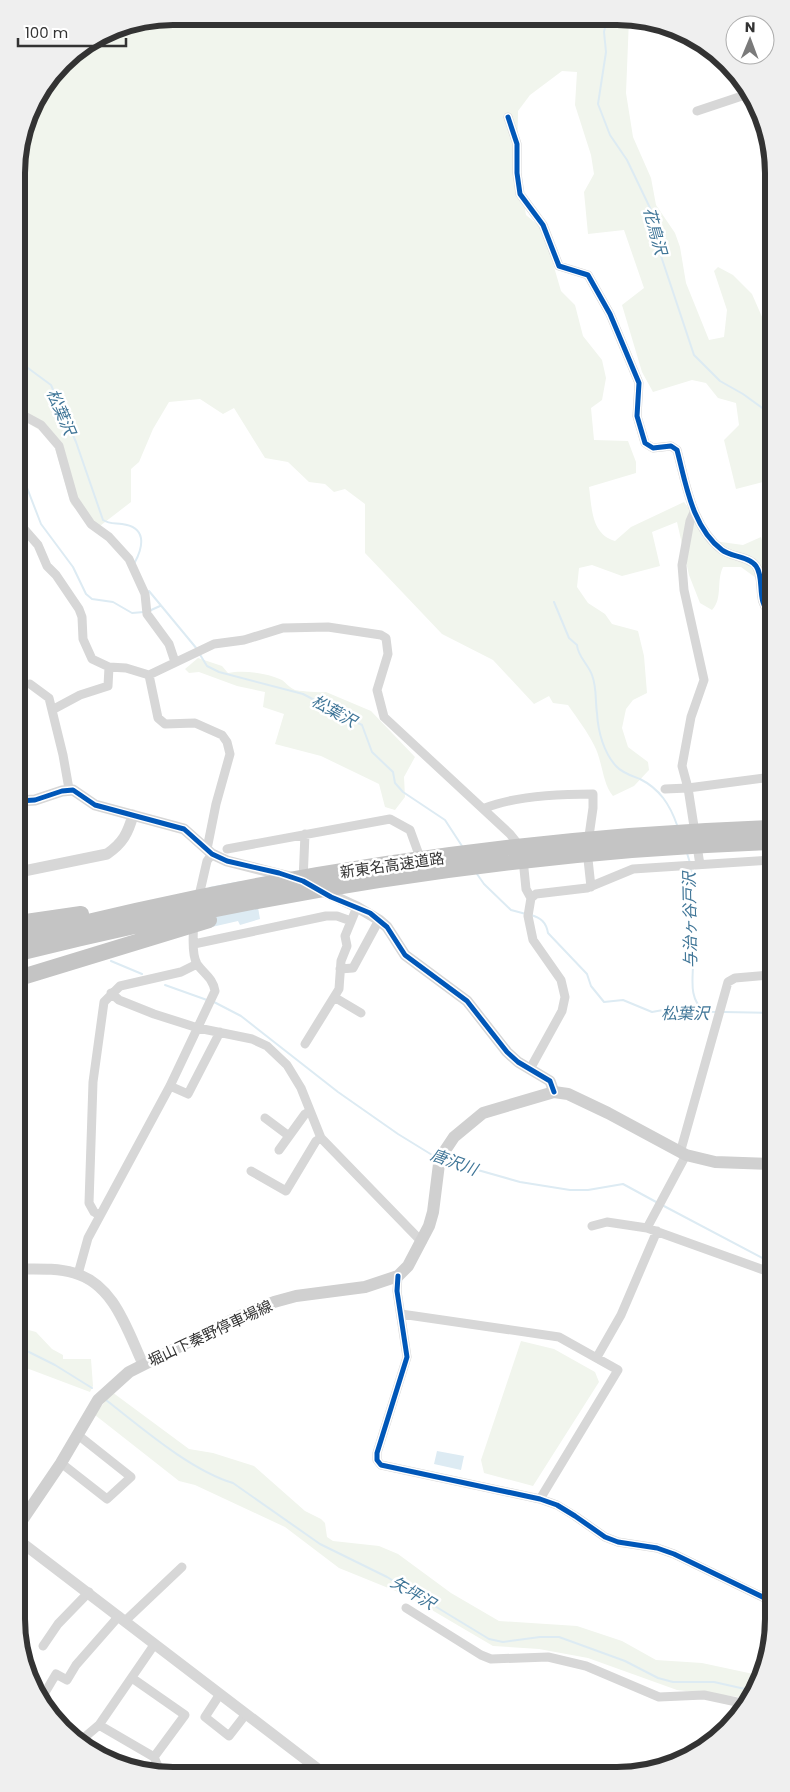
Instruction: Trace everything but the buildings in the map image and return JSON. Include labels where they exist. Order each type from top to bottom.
[{"type":"highway","name":"新東名高速道路","points":[[25,952],[177,916],[353,870],[458,855],[632,836],[765,828]]},
{"type":"highway","name":"新東名高速道路","points":[[25,938],[177,916],[383,880],[542,859],[634,850],[765,842]]},
{"type":"highway","points":[[25,923],[177,916]]},
{"type":"highway","points":[[25,976],[177,916]]},
{"type":"main road","points":[[398,1276],[408,1266],[422,1242],[433,1212],[441,1158],[454,1137],[484,1113],[554,1092],[568,1094],[608,1113],[683,1154],[715,1162],[765,1164]]},
{"type":"main road","name":"堀山下秦野停車場線","points":[[25,1516],[61,1463],[98,1400],[129,1372],[248,1312],[274,1302],[296,1296],[365,1287],[398,1276]]},
{"type":"street","points":[[696,111],[744,97]]},
{"type":"street","points":[[508,117],[517,144],[517,173],[522,199],[543,225],[559,266],[588,275],[610,314],[639,383],[637,416],[645,443],[652,448],[671,446],[677,450],[694,512],[722,550],[754,564],[758,569],[765,606]]},
{"type":"street","points":[[25,416],[41,426],[59,446],[74,499],[91,524],[114,541],[129,559],[145,594],[147,612],[169,644],[175,662]]},
{"type":"street","points":[[694,512],[690,521],[682,565],[684,590],[704,680],[691,717],[682,766],[688,788],[698,865]]},
{"type":"street","points":[[25,530],[38,545],[47,566],[56,575],[79,609],[82,617],[83,639],[87,651],[98,663],[109,667],[126,668],[149,675],[214,644],[244,640],[283,628],[328,627],[381,634],[386,638],[389,646],[377,685],[384,717],[468,796],[485,808],[510,834],[522,849],[526,889],[531,898]]},
{"type":"street","points":[[52,710],[80,696],[108,686],[109,667]]},
{"type":"street","points":[[78,1274],[88,1238],[99,1215],[170,1086],[215,991],[214,982],[197,964],[194,927],[200,888],[210,852],[216,804],[230,754],[228,742],[222,735],[195,723],[165,724],[158,718],[149,675]]},
{"type":"street","points":[[30,684],[48,698],[69,789]]},
{"type":"street","points":[[665,789],[688,788],[765,778]]},
{"type":"street","points":[[25,801],[36,800],[69,789],[74,790],[95,804],[184,829],[210,852],[227,862],[279,873],[357,907],[379,920],[405,955],[467,1001],[507,1052],[530,1070],[550,1081],[554,1092]]},
{"type":"street","points":[[485,808],[495,804],[544,796],[593,794],[587,850],[591,887]]},
{"type":"street","points":[[25,871],[107,854],[118,847],[128,834],[133,815]]},
{"type":"street","points":[[227,849],[390,819],[410,830],[426,878]]},
{"type":"street","points":[[303,882],[305,834]]},
{"type":"street","points":[[530,1070],[562,1012],[565,997],[561,980],[533,940],[528,912],[531,898],[536,894],[591,887],[634,869],[765,860]]},
{"type":"street","points":[[305,1044],[339,989],[341,961],[347,946],[344,936],[357,907]]},
{"type":"street","points":[[194,944],[326,916],[337,916],[351,921]]},
{"type":"street","points":[[340,969],[353,968],[379,920]]},
{"type":"street","points":[[99,1215],[90,1208],[89,1203],[93,1082],[104,1002],[120,986],[182,972],[197,964]]},
{"type":"street","points":[[647,1228],[683,1154],[718,1011],[731,979],[765,976]]},
{"type":"street","points":[[111,993],[119,1000],[198,1028],[252,1039],[267,1046],[287,1066],[301,1088],[321,1138],[422,1242]]},
{"type":"street","points":[[334,997],[361,1013]]},
{"type":"street","points":[[170,1086],[188,1094],[220,1032]]},
{"type":"street","points":[[279,1150],[305,1114],[310,1112]]},
{"type":"street","points":[[265,1118],[289,1136]]},
{"type":"street","points":[[251,1171],[286,1191],[316,1141],[321,1138]]},
{"type":"street","points":[[592,1226],[608,1222],[647,1228],[765,1270]]},
{"type":"street","points":[[597,1357],[621,1315],[657,1231]]},
{"type":"street","points":[[25,1269],[55,1269],[78,1274],[94,1281],[113,1302],[143,1364]]},
{"type":"street","points":[[398,1276],[397,1291],[407,1357],[377,1452],[377,1460],[381,1464],[540,1499],[558,1506],[605,1537],[618,1542],[657,1548],[674,1554],[765,1598]]},
{"type":"street","points":[[401,1314],[560,1337],[618,1370],[540,1499]]},
{"type":"street","points":[[61,1463],[107,1499],[131,1477],[78,1435]]},
{"type":"street","points":[[25,1545],[315,1767]]},
{"type":"street","points":[[45,1693],[56,1674],[67,1680],[76,1664],[122,1618],[182,1567]]},
{"type":"street","points":[[42,1646],[58,1624],[89,1592]]},
{"type":"street","points":[[406,1608],[481,1655],[491,1659],[548,1657],[586,1666],[659,1697],[704,1694],[739,1702]]},
{"type":"street","points":[[84,1737],[99,1724],[154,1645]]},
{"type":"street","points":[[132,1678],[188,1716],[154,1757]]},
{"type":"street","points":[[220,1694],[205,1717],[229,1736],[246,1714]]},
{"type":"street","points":[[99,1724],[154,1757],[158,1766]]},
{"type":"shaded area","points":[[163,25],[629,26],[626,93],[633,137],[651,178],[656,205],[675,233],[680,247],[686,283],[709,340],[724,337],[727,310],[714,271],[718,267],[733,275],[752,294],[765,324],[765,480],[736,489],[724,440],[739,425],[736,403],[718,398],[706,383],[692,380],[653,392],[642,372],[622,305],[644,288],[624,230],[588,234],[584,192],[594,174],[591,155],[575,105],[577,72],[562,71],[530,95],[518,111],[517,161],[526,215],[543,229],[561,291],[575,305],[583,336],[602,360],[606,378],[602,400],[591,408],[594,440],[628,441],[636,462],[636,473],[589,487],[592,511],[601,533],[615,541],[631,527],[684,502],[714,541],[743,545],[761,537],[765,552],[765,584],[741,567],[723,567],[717,600],[712,610],[700,603],[689,575],[677,522],[652,532],[660,566],[622,576],[592,565],[579,568],[577,587],[588,603],[605,614],[612,624],[638,631],[644,656],[647,693],[633,700],[626,709],[622,728],[628,747],[648,762],[649,770],[634,786],[613,796],[609,791],[594,745],[568,705],[553,703],[549,696],[534,704],[493,660],[442,634],[365,553],[365,504],[345,489],[334,492],[325,484],[309,482],[288,462],[265,458],[234,408],[223,414],[200,399],[169,402],[153,429],[139,462],[131,469],[131,502],[96,529],[71,504],[52,437],[25,422],[25,163],[30,135],[36,116],[45,99],[68,68],[91,50],[116,36],[135,30]]},
{"type":"shaded area","points":[[198,658],[222,666],[228,673],[248,672],[263,674],[282,680],[295,690],[326,692],[371,711],[415,757],[404,777],[405,797],[395,810],[385,807],[379,784],[321,756],[275,744],[284,714],[263,707],[265,692],[237,686],[199,672],[189,673],[185,669]]},
{"type":"shaded area","points":[[241,881],[254,884],[260,919],[240,925],[238,921],[203,929],[204,904],[209,887]]},
{"type":"shaded area","points":[[25,1329],[36,1332],[52,1349],[63,1355],[63,1359],[91,1359],[93,1386],[90,1392],[25,1368]]},
{"type":"shaded area","points":[[521,1341],[554,1349],[595,1372],[599,1382],[533,1486],[484,1473],[481,1460]]},
{"type":"shaded area","points":[[112,1392],[189,1449],[213,1453],[254,1466],[305,1511],[321,1519],[325,1523],[327,1537],[333,1541],[379,1546],[398,1554],[451,1593],[499,1621],[577,1626],[622,1641],[656,1660],[702,1663],[755,1674],[754,1676],[742,1697],[677,1690],[588,1658],[539,1649],[493,1646],[408,1596],[339,1568],[285,1527],[195,1485],[179,1481],[95,1415]]},
{"type":"shaded area","points":[[437,1451],[464,1456],[461,1470],[434,1464]]},
{"type":"waterway","name":"花鳥沢","points":[[606,25],[604,32],[606,52],[598,104],[610,135],[627,160],[651,210],[658,247],[694,355],[720,381],[743,394],[765,410]]},
{"type":"waterway","name":"松葉沢","points":[[25,366],[51,385],[76,442],[103,520],[130,526],[139,533],[141,543],[135,562]]},
{"type":"waterway","points":[[25,483],[41,524],[73,567],[86,594],[92,599],[113,602],[132,613],[144,612]]},
{"type":"waterway","name":"松葉沢","points":[[149,591],[197,649]]},
{"type":"waterway","name":"与治ヶ谷戸沢","points":[[554,602],[569,638],[577,645],[579,653],[594,680],[599,727],[602,742],[608,755],[621,771],[647,783],[659,793],[671,811],[677,825]]},
{"type":"waterway","points":[[149,611],[160,606]]},
{"type":"waterway","name":"松葉沢","points":[[199,653],[207,666],[219,672],[303,694],[362,725],[372,752],[393,772],[395,783],[403,792],[445,820],[462,846]]},
{"type":"waterway","name":"与治ヶ谷戸沢","points":[[687,853],[690,863]]},
{"type":"waterway","name":"与治ヶ谷戸沢","points":[[691,868],[689,930],[693,953],[692,986],[695,999],[704,1011]]},
{"type":"waterway","name":"松葉沢","points":[[477,874],[484,884],[511,910],[526,914]]},
{"type":"waterway","name":"松葉沢","points":[[531,915],[543,921],[548,933],[587,974],[591,986],[604,1002],[623,1000],[652,1012],[663,1010],[717,1012]]},
{"type":"waterway","name":"唐沢川","points":[[111,961],[142,974]]},
{"type":"waterway","name":"唐沢川","points":[[165,985],[207,1000]]},
{"type":"waterway","name":"唐沢川","points":[[214,1002],[241,1016],[338,1092],[398,1134],[437,1158]]},
{"type":"waterway","name":"松葉沢","points":[[724,1012],[765,1013]]},
{"type":"waterway","name":"唐沢川","points":[[446,1161],[520,1182],[570,1190],[588,1190],[623,1184],[658,1203]]},
{"type":"waterway","name":"唐沢川","points":[[662,1205],[765,1259]]},
{"type":"waterway","name":"矢坪沢","points":[[25,1350],[55,1365],[92,1388]]},
{"type":"waterway","name":"矢坪沢","points":[[106,1400],[183,1458],[217,1477],[233,1483],[320,1544],[387,1577],[489,1639],[503,1642],[540,1637],[559,1637],[625,1661],[658,1678],[673,1682],[714,1682],[747,1689]]},
{"type":"cycle path","points":[[508,117],[517,144],[517,173],[520,194],[543,225],[559,266],[588,275],[610,314],[639,383],[637,416],[645,443],[653,448],[671,446],[677,450],[687,491],[697,517],[712,540],[722,550],[745,558],[756,566],[759,571],[765,606]]},
{"type":"cycle path","points":[[25,801],[35,800],[62,791],[73,790],[95,805],[184,829],[212,854],[227,861],[279,873],[303,881],[331,897],[370,913],[387,927],[405,955],[467,1001],[507,1052],[518,1062],[550,1081],[554,1092]]},
{"type":"cycle path","points":[[398,1276],[397,1291],[407,1357],[377,1453],[377,1460],[381,1465],[540,1499],[557,1505],[605,1537],[618,1542],[657,1548],[674,1554],[765,1598]]}]
